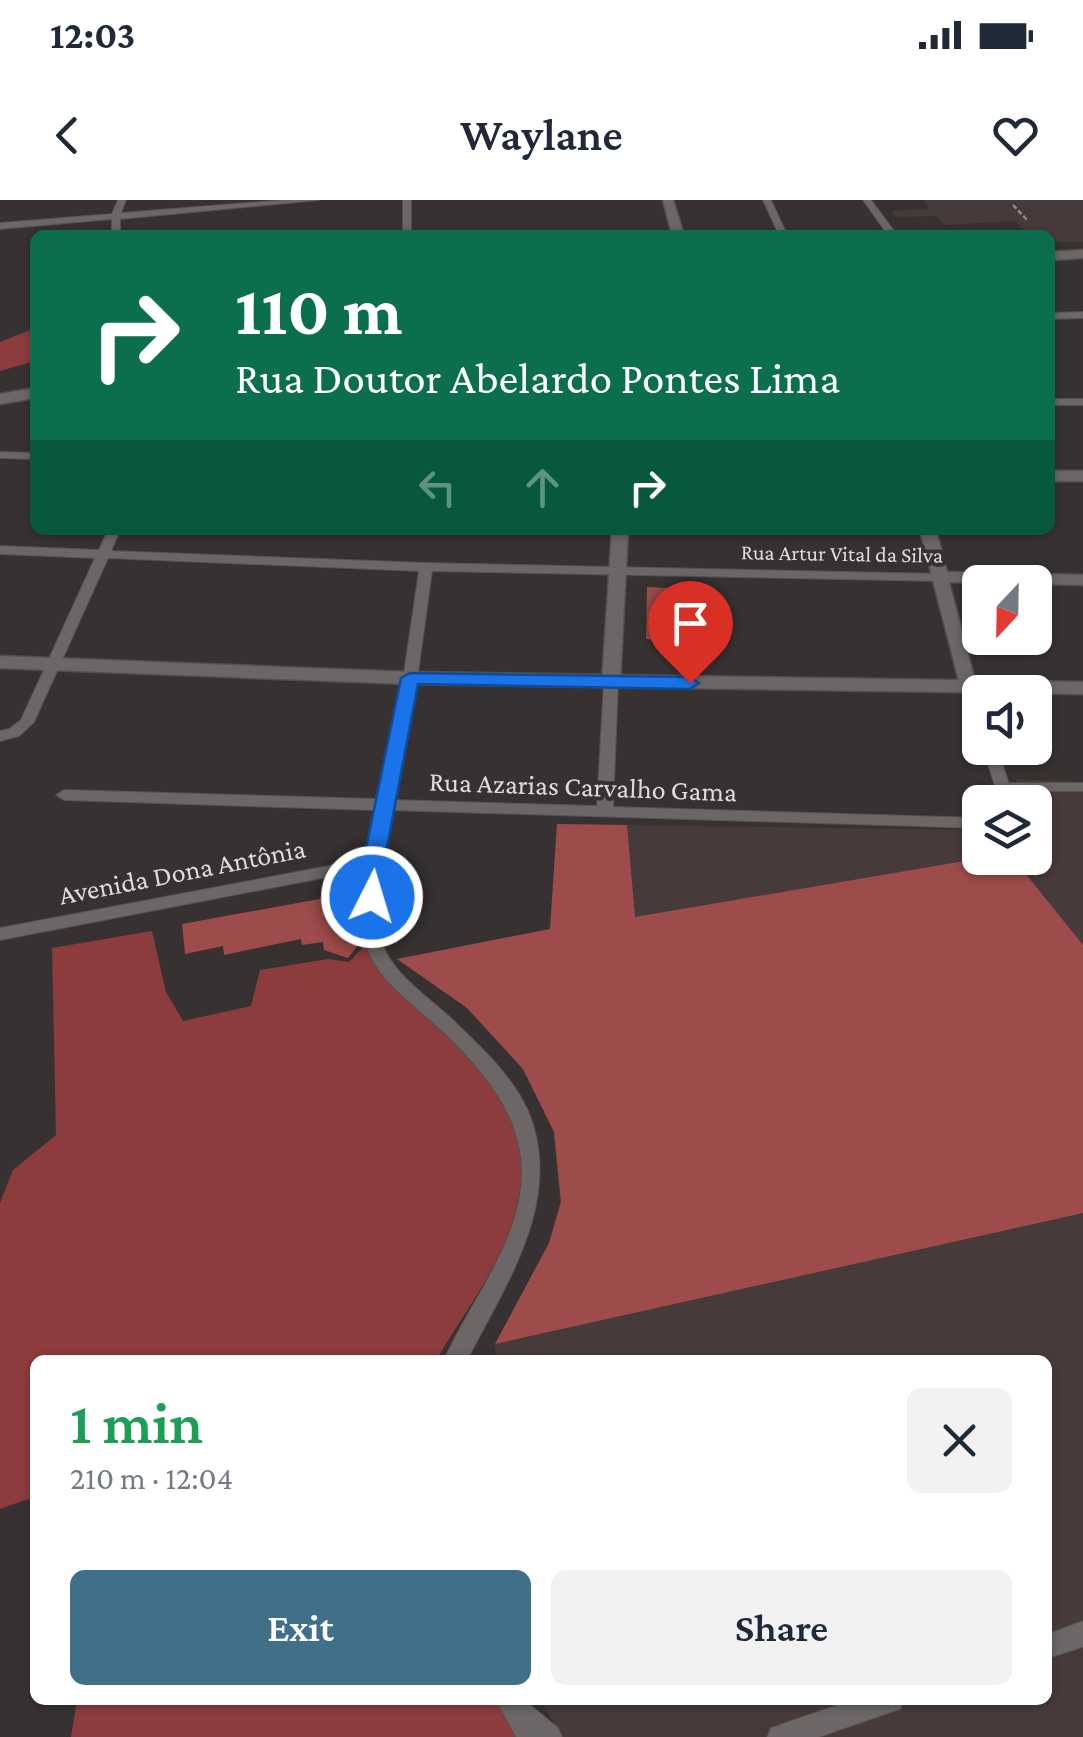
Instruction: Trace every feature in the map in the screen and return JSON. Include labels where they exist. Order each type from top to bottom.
[{"type":"main road","points":[[1055,256],[1083,254]]},
{"type":"main road","points":[[0,399],[30,394]]},
{"type":"main road","points":[[0,662],[410,678],[962,685]]},
{"type":"main road","points":[[1052,687],[1083,688]]},
{"type":"street","points":[[116,230],[122,200]]},
{"type":"street","points":[[0,226],[316,200]]},
{"type":"street","points":[[404,230],[406,200]]},
{"type":"street","points":[[668,200],[677,230]]},
{"type":"street","points":[[767,200],[782,230]]},
{"type":"street","points":[[867,200],[889,230]]},
{"type":"street","points":[[1055,316],[1083,315]]},
{"type":"street","points":[[1055,402],[1083,402]]},
{"type":"street","points":[[0,455],[30,456]]},
{"type":"street","points":[[1055,476],[1083,476]]},
{"type":"street","points":[[0,736],[14,733],[27,722],[112,535]]},
{"type":"street","points":[[605,812],[614,572],[619,535]]},
{"type":"street","points":[[929,535],[964,675]]},
{"type":"street","name":"Rua Artur Vital da Silva","points":[[0,550],[426,567],[1083,580]]},
{"type":"street","points":[[426,567],[410,678],[374,863],[370,931],[379,955],[484,1058],[510,1090],[532,1148],[534,1184],[526,1217],[458,1355]]},
{"type":"street","name":"Rua Azarias Carvalho Gama","points":[[64,795],[962,823]]},
{"type":"street","name":"Avenida Dona Antônia","points":[[0,934],[374,863]]},
{"type":"street","points":[[1052,1645],[1083,1634]]},
{"type":"street","points":[[786,1736],[876,1705]]},
{"type":"street","points":[[520,1717],[549,1737]]},
{"type":"lane","points":[[1052,791],[1083,788]]},
{"type":"path","points":[[1014,204],[1028,222]]},
{"type":"shaded area","points":[[924,200],[1083,200],[1083,242],[1055,242],[1055,230],[1025,230],[1015,221],[944,225],[937,216],[896,217],[892,211],[930,209]]},
{"type":"shaded area","points":[[30,330],[30,362],[0,371],[0,342]]},
{"type":"shaded area","points":[[1016,779],[1083,782],[1083,1737],[562,1737],[543,1705],[1052,1705],[1052,1355],[496,1355],[495,1344],[549,1243],[560,1202],[554,1132],[523,1069],[467,1008],[397,959],[550,929],[557,824],[962,830],[962,875],[1052,875],[1052,785],[1017,785]]},
{"type":"shaded area","points":[[152,931],[166,992],[183,1021],[251,1006],[260,970],[328,959],[349,962],[364,946],[462,1042],[506,1094],[519,1139],[522,1174],[507,1238],[439,1355],[30,1355],[30,1501],[0,1509],[0,1203],[13,1170],[56,1135],[52,948]]},
{"type":"shaded area","points":[[76,1705],[500,1705],[521,1737],[71,1737]]},
{"type":"building","points":[[647,587],[692,589],[692,641],[646,639]]},
{"type":"building","points":[[557,824],[627,825],[635,917],[962,861],[962,875],[1027,875],[1083,945],[1083,1213],[495,1344],[549,1243],[561,1202],[554,1132],[523,1069],[467,1008],[397,959],[550,929]]},
{"type":"building","points":[[358,892],[361,941],[348,958],[324,950],[323,942],[302,945],[301,939],[224,955],[223,946],[185,954],[182,924]]},
{"type":"route","points":[[372,897],[374,863],[410,678],[690,683]]}]
